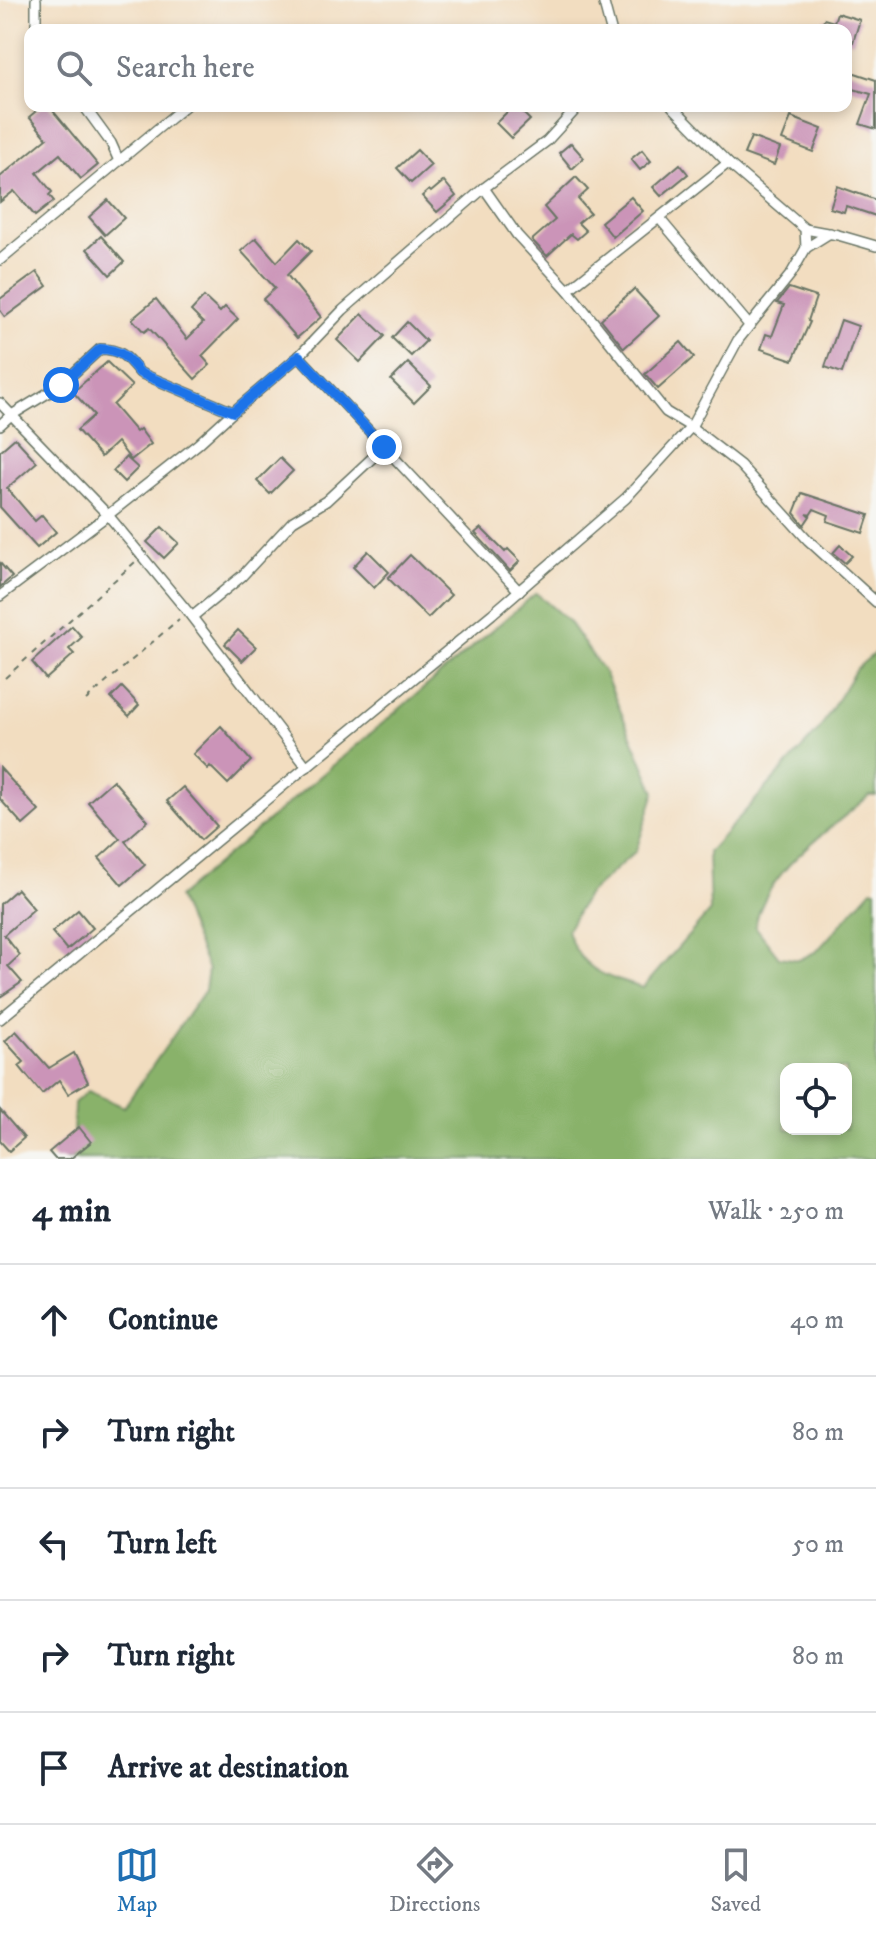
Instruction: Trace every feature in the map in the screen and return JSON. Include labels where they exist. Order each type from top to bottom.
[{"type":"street","points":[[36,0],[36,24]]},
{"type":"street","points":[[603,0],[609,24]]},
{"type":"street","points":[[88,112],[111,143],[119,161]]},
{"type":"street","points":[[0,260],[178,112]]},
{"type":"street","points":[[0,596],[108,515],[233,412],[299,356],[343,310],[484,188],[547,141],[574,112]]},
{"type":"street","points":[[678,112],[728,163],[805,229],[876,246]]},
{"type":"street","points":[[568,290],[728,163]]},
{"type":"street","points":[[484,188],[517,235],[568,290],[666,412],[740,465],[808,540],[876,602]]},
{"type":"street","points":[[659,218],[749,325]]},
{"type":"street","points":[[805,229],[806,248]]},
{"type":"street","points":[[0,1019],[519,591],[626,498],[691,427],[738,340],[791,274],[806,248],[830,233]]},
{"type":"street","points":[[0,425],[61,385],[100,349],[114,349],[140,373],[233,412]]},
{"type":"street","points":[[299,356],[519,591]]},
{"type":"street","points":[[0,403],[143,555],[307,767]]},
{"type":"street","points":[[190,614],[242,576],[293,521],[326,501],[384,447]]},
{"type":"path","points":[[5,678],[143,555]]},
{"type":"path","points":[[86,700],[190,614]]},
{"type":"green space","points":[[536,593],[568,621],[604,672],[655,792],[636,851],[587,895],[567,930],[579,954],[596,970],[643,988],[710,911],[708,852],[819,730],[856,669],[876,652],[876,796],[869,796],[785,869],[762,906],[755,926],[779,957],[799,960],[817,951],[872,889],[876,890],[876,1159],[67,1159],[73,1144],[74,1103],[88,1091],[124,1107],[205,990],[208,970],[178,897]]},
{"type":"building","points":[[837,13],[860,20],[853,42],[852,24],[822,24],[824,19],[834,22]]},
{"type":"building","points":[[852,72],[876,80],[876,129],[860,124],[871,94],[852,89]]},
{"type":"building","points":[[35,112],[54,112],[98,165],[81,179],[60,154],[37,173],[52,192],[49,195],[54,201],[35,216],[14,191],[0,202],[0,177],[47,138],[29,117]]},
{"type":"building","points":[[507,112],[522,112],[530,120],[511,138],[496,123]]},
{"type":"building","points":[[791,117],[822,129],[813,152],[782,140]]},
{"type":"building","points":[[751,137],[780,148],[774,165],[744,154]]},
{"type":"building","points":[[571,143],[584,158],[572,169],[559,153]]},
{"type":"building","points":[[417,150],[431,165],[411,183],[397,168]]},
{"type":"building","points":[[642,150],[651,161],[640,170],[631,159]]},
{"type":"building","points":[[680,164],[688,174],[661,196],[653,187]]},
{"type":"building","points":[[576,177],[588,190],[578,199],[590,213],[578,223],[586,231],[577,239],[571,234],[547,256],[532,240],[555,220],[544,207]]},
{"type":"building","points":[[444,181],[456,196],[437,212],[422,196]]},
{"type":"building","points":[[837,186],[876,200],[876,216],[846,206],[844,212],[830,208]]},
{"type":"building","points":[[631,197],[643,211],[613,237],[601,222]]},
{"type":"building","points":[[108,200],[124,218],[105,235],[89,217]]},
{"type":"building","points":[[101,236],[124,262],[110,275],[87,249]]},
{"type":"building","points":[[256,238],[277,262],[299,239],[311,251],[287,275],[321,317],[297,338],[263,299],[275,288],[241,251]]},
{"type":"building","points":[[37,272],[47,286],[5,317],[0,310],[0,299]]},
{"type":"building","points":[[789,288],[816,297],[810,322],[793,360],[761,349],[766,334],[772,336],[784,305],[777,303]]},
{"type":"building","points":[[634,289],[659,316],[624,348],[601,319]]},
{"type":"building","points":[[204,297],[220,312],[225,307],[238,319],[202,356],[210,365],[195,379],[149,328],[144,332],[132,319],[156,299],[187,339],[203,323],[191,311]]},
{"type":"building","points":[[362,314],[385,336],[360,362],[337,340]]},
{"type":"building","points":[[841,320],[858,326],[842,373],[825,367]]},
{"type":"building","points":[[407,322],[426,341],[411,356],[392,338]]},
{"type":"building","points":[[681,342],[694,357],[658,389],[645,374]]},
{"type":"building","points":[[107,362],[132,386],[113,405],[136,432],[140,429],[151,444],[131,460],[117,442],[101,457],[77,430],[94,415],[73,392]]},
{"type":"building","points":[[408,363],[431,386],[414,403],[391,380]]},
{"type":"building","points":[[15,438],[37,462],[7,488],[35,521],[42,515],[56,532],[37,548],[0,507],[0,451]]},
{"type":"building","points":[[126,457],[138,468],[124,482],[113,471]]},
{"type":"building","points":[[280,458],[293,471],[270,494],[257,481]]},
{"type":"building","points":[[802,493],[869,515],[863,533],[827,521],[829,515],[814,509],[810,515],[807,514],[810,516],[804,525],[794,513]]},
{"type":"building","points":[[162,527],[179,543],[164,558],[147,542]]},
{"type":"building","points":[[481,528],[505,552],[508,549],[520,561],[510,571],[475,533]]},
{"type":"building","points":[[840,545],[852,556],[845,563],[833,553]]},
{"type":"building","points":[[368,551],[389,572],[374,588],[353,567]]},
{"type":"building","points":[[410,555],[451,595],[428,618],[388,578]]},
{"type":"building","points":[[0,563],[12,577],[0,587]]},
{"type":"building","points":[[72,626],[82,637],[69,649],[74,654],[46,679],[32,662]]},
{"type":"building","points":[[238,630],[256,647],[242,661],[225,644]]},
{"type":"building","points":[[122,687],[139,705],[129,716],[111,698]]},
{"type":"building","points":[[221,726],[251,761],[228,784],[193,754]]},
{"type":"building","points":[[0,768],[39,811],[23,825],[0,799]]},
{"type":"building","points":[[113,780],[148,821],[125,841],[145,865],[122,885],[99,858],[120,839],[88,802]]},
{"type":"building","points":[[183,787],[217,826],[201,840],[167,801]]},
{"type":"building","points":[[17,889],[34,909],[4,935],[20,955],[8,966],[22,982],[0,997],[0,904]]},
{"type":"building","points":[[78,910],[93,928],[67,950],[52,932]]},
{"type":"building","points":[[16,1031],[49,1068],[74,1053],[88,1082],[68,1094],[59,1080],[42,1094],[19,1066],[24,1062],[5,1041]]},
{"type":"building","points":[[0,1110],[24,1138],[9,1151],[0,1141]]},
{"type":"building","points":[[79,1127],[91,1142],[70,1159],[55,1159],[49,1152]]},
{"type":"route","points":[[61,385],[100,349],[114,349],[140,373],[233,412],[299,356],[384,447]]}]
